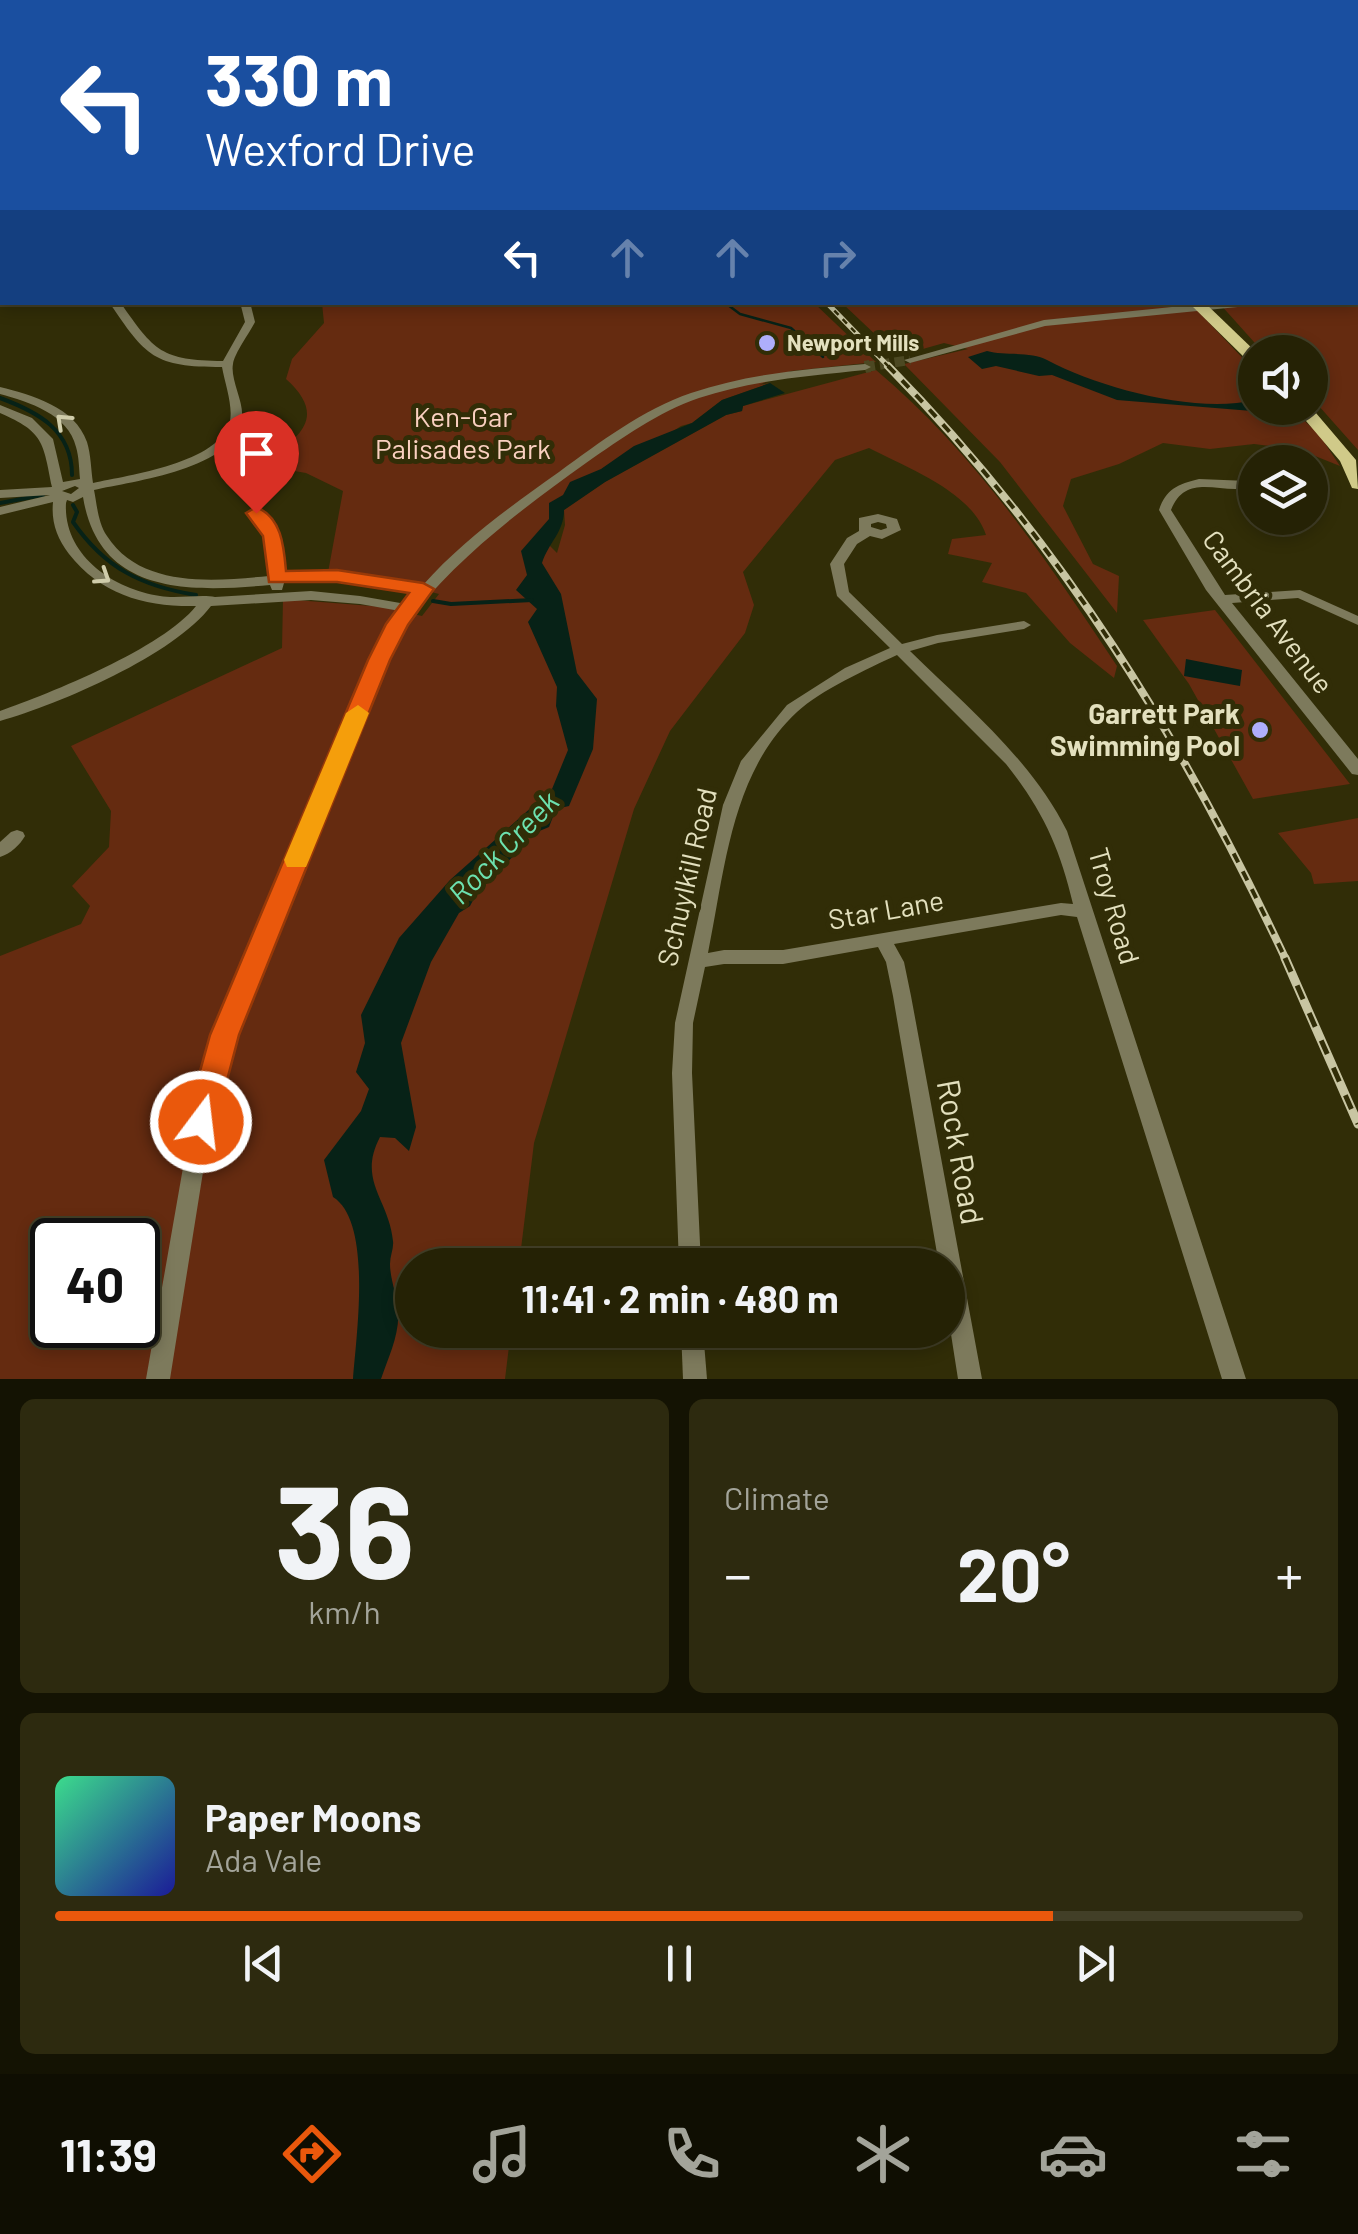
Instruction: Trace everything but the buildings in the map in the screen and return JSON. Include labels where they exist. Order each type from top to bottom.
[{"type":"main road","points":[[1197,305],[1238,344]]},
{"type":"main road","points":[[1318,425],[1348,460],[1358,484]]},
{"type":"street","points":[[116,305],[148,351],[157,357],[173,362],[227,364]]},
{"type":"street","points":[[0,511],[58,493],[70,483],[88,488],[180,466],[220,446],[232,433],[237,416],[227,364],[250,322],[246,305]]},
{"type":"street","points":[[910,360],[1044,323],[1197,305]]},
{"type":"street","points":[[158,1379],[201,1122],[224,1035],[379,660],[408,609],[466,548],[513,510],[655,412],[738,383],[864,367]]},
{"type":"street","points":[[0,390],[46,406],[65,420],[81,441],[93,519],[104,543],[134,567],[166,580],[214,586],[337,576],[423,589]]},
{"type":"street","points":[[0,409],[28,421],[48,442],[63,535],[92,571],[128,593],[206,605],[277,596],[344,597],[408,609]]},
{"type":"street","name":"Cambria Avenue","points":[[1238,485],[1196,484],[1180,489],[1166,503],[1175,527],[1221,600],[1358,770]]},
{"type":"street","points":[[0,494],[58,493]]},
{"type":"street","points":[[256,513],[272,535],[277,596]]},
{"type":"street","name":"Troy Road","points":[[867,532],[843,552],[837,564],[838,580],[852,606],[1012,760],[1035,787],[1066,841],[1084,912],[1234,1379]]},
{"type":"street","points":[[3,710],[91,679],[182,626],[206,605],[214,586]]},
{"type":"street","points":[[1221,600],[1300,594],[1358,620]]},
{"type":"street","name":"Schuylkill Road","points":[[689,1248],[682,1073],[684,1023],[732,805],[749,761],[792,708],[815,691],[897,650],[937,639],[1024,625]]},
{"type":"street","points":[[0,851],[17,836]]},
{"type":"street","name":"Star Lane","points":[[698,962],[724,956],[782,957],[1061,908],[1084,912]]},
{"type":"street","name":"Rock Road","points":[[882,938],[895,962],[902,996],[970,1379]]},
{"type":"street","points":[[693,1348],[694,1379]]},
{"type":"green space","name":"Ken-Gar Palisades Park","points":[[322,305],[816,305],[876,362],[791,371],[722,400],[561,506],[538,534],[557,553],[565,525],[564,510],[605,482],[726,415],[742,411],[743,406],[876,370],[945,436],[1007,509],[1117,666],[1114,678],[1070,643],[1026,593],[982,582],[992,563],[948,554],[952,539],[986,535],[979,520],[953,494],[869,448],[835,460],[743,572],[754,605],[745,633],[670,731],[634,809],[534,1143],[521,1248],[395,1248],[395,1348],[509,1348],[505,1379],[0,1379],[0,956],[81,924],[90,906],[72,886],[109,847],[111,811],[71,746],[282,648],[283,599],[384,607],[422,616],[439,594],[396,583],[327,578],[343,491],[306,473],[265,466],[273,458],[270,456],[293,439],[306,422],[304,402],[286,379],[292,359],[324,323]]},
{"type":"green space","points":[[844,305],[1192,305],[1238,353],[1238,425],[1309,425],[1326,445],[1254,444],[1210,449],[1163,443],[1119,464],[1071,479],[1063,506],[1093,564],[1119,576],[1117,613],[1000,462],[904,364],[968,349],[944,343],[898,356]]},
{"type":"green space","points":[[1221,305],[1358,305],[1358,450],[1328,416],[1328,335],[1248,335]]},
{"type":"green space","points":[[1328,448],[1340,466],[1328,461]]},
{"type":"green space","name":"Garrett Park Swimming Pool","points":[[1215,610],[1350,784],[1253,799],[1189,684],[1143,620]]},
{"type":"green space","points":[[1358,818],[1358,881],[1314,884],[1311,873],[1278,833]]},
{"type":"water","points":[[987,351],[1041,357],[1120,389],[1177,401],[1238,402],[1238,410],[1117,400],[1052,375],[1039,376],[996,366],[982,369],[968,357]]},
{"type":"water","name":"Rock Creek","points":[[770,383],[785,393],[726,415],[605,482],[564,510],[562,525],[542,563],[561,594],[577,673],[597,699],[593,749],[569,806],[556,809],[549,827],[518,840],[519,851],[480,887],[470,906],[459,913],[431,962],[401,1043],[416,1127],[409,1151],[395,1138],[380,1137],[372,1166],[393,1241],[390,1264],[395,1337],[381,1379],[353,1379],[359,1310],[358,1254],[345,1210],[333,1197],[324,1160],[361,1111],[369,1089],[356,1072],[365,1043],[361,1015],[399,938],[450,880],[552,789],[568,750],[556,706],[557,687],[528,622],[537,609],[516,590],[527,575],[521,551],[549,519],[549,503],[563,495],[570,482],[601,469],[634,446],[692,423],[722,400]]},
{"type":"water","points":[[1186,659],[1242,670],[1240,686],[1184,676]]},
{"type":"waterway","points":[[728,305],[740,314],[791,328],[823,357]]},
{"type":"waterway","points":[[0,398],[50,425],[66,446],[72,475]]},
{"type":"waterway","points":[[0,503],[43,495]]},
{"type":"waterway","points":[[73,505],[77,512],[73,522],[111,563],[141,580],[196,595]]},
{"type":"waterway","points":[[433,601],[451,604],[532,600]]},
{"type":"tunnel","points":[[870,366],[865,367],[910,360]]},
{"type":"railway","points":[[829,305],[891,369]]},
{"type":"railway","points":[[888,366],[1009,502],[1113,646],[1204,798],[1286,960]]},
{"type":"railway","points":[[1285,958],[1358,1124]]},
{"type":"slow traffic","points":[[297,860],[358,713]]},
{"type":"place","name":"Newport Mills","points":[[767,343]]},
{"type":"place","name":"Garrett Park Swimming Pool","points":[[1260,730]]},
{"type":"route","points":[[201,1122],[224,1035],[379,660],[397,624],[423,589],[337,576],[276,578],[272,535],[256,513]]}]
